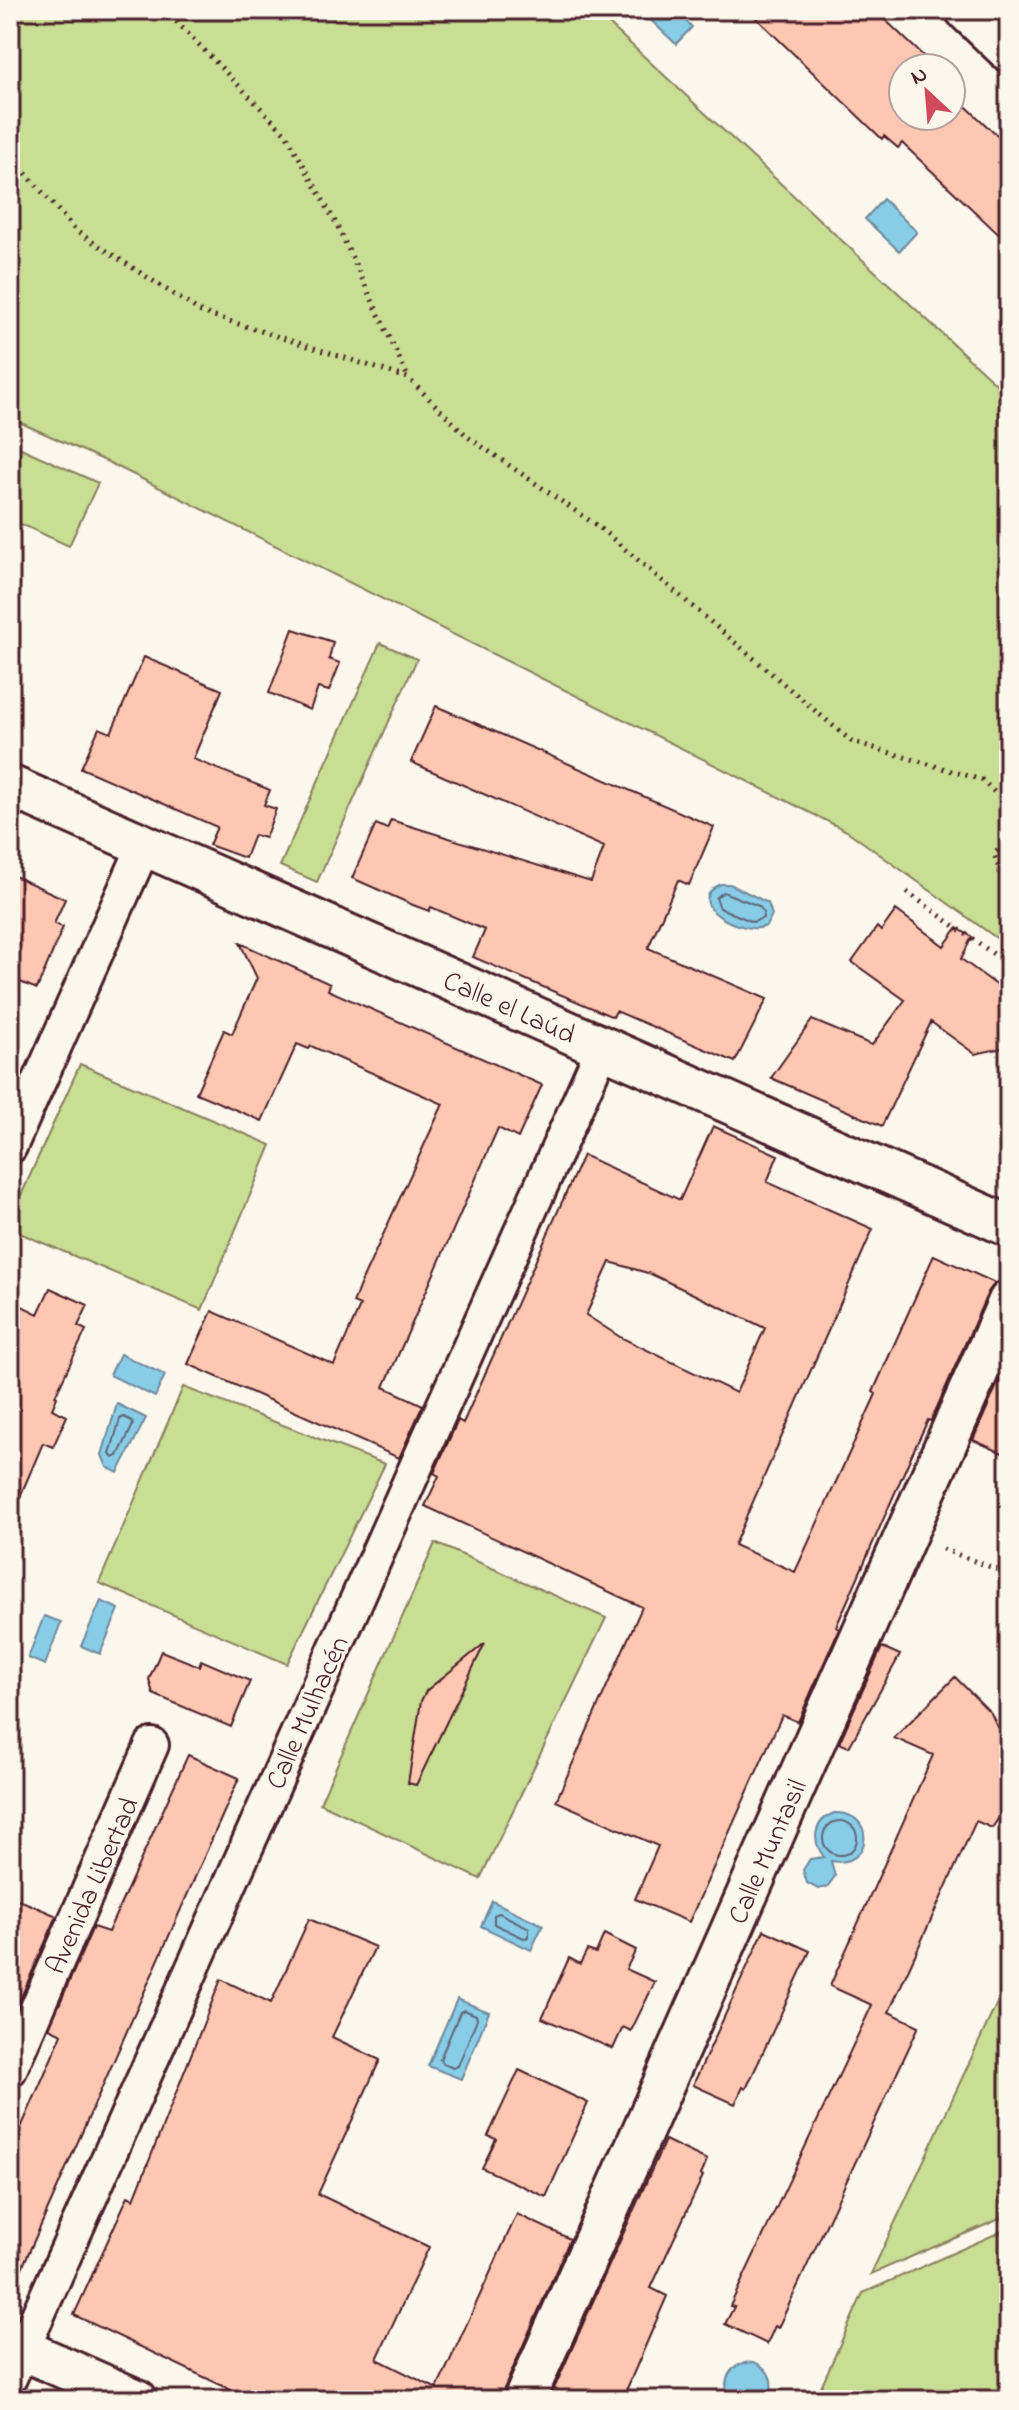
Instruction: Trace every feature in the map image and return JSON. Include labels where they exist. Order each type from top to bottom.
[{"type":"street","points":[[966,10],[1009,51]]},
{"type":"street","name":"Calle el Laúd","points":[[10,786],[1009,1226]]},
{"type":"street","points":[[10,1147],[144,846]]},
{"type":"street","name":"Calle Mulhacén","points":[[14,2357],[603,1047]]},
{"type":"street","name":"Calle Muntasil","points":[[524,2400],[1009,1301]]},
{"type":"street","name":"Avenida Libertad","points":[[10,2070],[152,1745]]},
{"type":"street","points":[[14,2357],[137,2400]]},
{"type":"path","points":[[165,10],[286,134],[337,225],[408,378],[468,437],[599,527],[851,741],[982,780],[1009,806]]},
{"type":"path","points":[[10,155],[76,231],[201,312],[408,378]]},
{"type":"path","points":[[1009,839],[994,854],[1009,895]]},
{"type":"path","points":[[907,892],[1009,965]]},
{"type":"path","points":[[905,1535],[1009,1574]]},
{"type":"green space","points":[[10,10],[594,10],[1008,395],[1009,947],[847,831],[110,463],[10,418]]},
{"type":"green space","points":[[10,443],[98,483],[69,546],[10,519]]},
{"type":"green space","points":[[380,643],[417,659],[317,882],[280,866]]},
{"type":"green space","points":[[80,1064],[271,1145],[202,1310],[10,1229],[10,1220]]},
{"type":"green space","points":[[183,1387],[385,1464],[287,1664],[99,1583]]},
{"type":"green space","points":[[435,1543],[606,1618],[480,1879],[320,1803]]},
{"type":"green space","points":[[1009,1977],[1009,2215],[871,2274]]},
{"type":"green space","points":[[1009,2228],[1009,2400],[815,2400],[863,2293]]},
{"type":"water","points":[[646,10],[675,10],[692,27],[676,44],[643,13]]},
{"type":"water","points":[[883,199],[917,232],[899,251],[865,219]]},
{"type":"water","points":[[721,884],[730,884],[768,903],[772,915],[766,926],[744,927],[731,923],[711,909],[707,901],[710,892]]},
{"type":"water","points":[[120,1354],[165,1375],[155,1397],[110,1375]]},
{"type":"water","points":[[117,1404],[146,1418],[118,1473],[107,1467],[102,1455]]},
{"type":"water","points":[[101,1601],[119,1609],[100,1654],[81,1646]]},
{"type":"water","points":[[44,1616],[61,1622],[45,1665],[28,1658]]},
{"type":"water","points":[[834,1813],[848,1815],[858,1821],[863,1829],[862,1849],[855,1857],[845,1861],[831,1861],[835,1876],[827,1887],[818,1889],[807,1883],[803,1870],[810,1859],[824,1857],[817,1844],[817,1832],[822,1821]]},
{"type":"water","points":[[492,1901],[543,1925],[531,1950],[481,1926]]},
{"type":"water","points":[[457,1999],[489,2012],[461,2079],[428,2066]]},
{"type":"water","points":[[754,2362],[770,2378],[767,2400],[731,2400],[726,2386],[729,2374],[739,2365]]},
{"type":"building","points":[[748,10],[875,10],[919,52],[887,52],[887,132],[967,132],[967,107],[1009,147],[1009,244],[902,143],[898,148],[884,136],[882,139]]},
{"type":"building","points":[[293,629],[333,642],[329,659],[340,663],[329,691],[318,688],[310,710],[269,693]]},
{"type":"building","points":[[144,657],[222,690],[193,759],[270,790],[264,805],[276,809],[265,838],[254,835],[245,858],[209,845],[217,827],[81,768],[99,728],[111,733]]},
{"type":"building","points":[[436,706],[714,827],[689,885],[678,880],[648,948],[767,999],[735,1062],[616,1011],[613,1017],[473,957],[485,930],[431,907],[429,911],[413,905],[352,878],[376,824],[387,829],[391,820],[591,882],[604,847],[411,762]]},
{"type":"building","points":[[10,874],[65,899],[54,924],[63,927],[37,989],[10,978]]},
{"type":"building","points":[[896,910],[944,946],[957,928],[972,937],[961,959],[1009,994],[1009,1026],[1003,1048],[975,1054],[931,1022],[882,1126],[771,1078],[812,1020],[872,1045],[905,1000],[852,962],[877,927],[881,931]]},
{"type":"building","points":[[240,943],[330,984],[328,990],[542,1085],[518,1138],[498,1128],[384,1387],[423,1405],[399,1458],[188,1364],[212,1311],[334,1365],[360,1306],[353,1303],[360,1285],[443,1104],[311,1046],[309,1049],[297,1044],[262,1121],[196,1093],[224,1030],[232,1034],[257,978]]},
{"type":"building","points":[[713,1126],[778,1155],[767,1182],[873,1229],[734,1545],[795,1572],[876,1394],[873,1392],[934,1255],[995,1283],[988,1292],[931,1421],[928,1420],[912,1454],[798,1722],[782,1715],[689,1922],[635,1899],[658,1846],[556,1801],[642,1607],[425,1506],[439,1476],[434,1473],[458,1420],[463,1423],[583,1155],[680,1200]],"holes":[[[610,1262],[651,1274],[765,1328],[736,1393],[620,1337],[586,1315]]]},
{"type":"building","points":[[50,1288],[88,1305],[78,1326],[86,1330],[52,1409],[67,1416],[53,1447],[43,1443],[10,1520],[10,1300],[38,1314]]},
{"type":"building","points":[[1009,1358],[1009,1456],[973,1440]]},
{"type":"building","points":[[485,1643],[416,1785],[408,1783],[421,1701],[426,1691]]},
{"type":"building","points":[[882,1647],[900,1655],[849,1747],[839,1743]]},
{"type":"building","points":[[161,1651],[199,1666],[201,1660],[250,1681],[231,1727],[153,1694],[149,1679]]},
{"type":"building","points":[[955,1677],[991,1713],[1009,1752],[1009,1818],[1000,1816],[992,1828],[976,1821],[889,2012],[919,2026],[778,2328],[775,2326],[767,2344],[725,2324],[734,2307],[730,2306],[872,2005],[830,1986],[933,1755],[894,1738]]},
{"type":"building","points":[[188,1755],[239,1778],[10,2295],[10,2153],[62,2034],[49,2028],[93,1927],[108,1932]]},
{"type":"building","points":[[10,1896],[57,1916],[14,2013],[10,2011]]},
{"type":"building","points":[[309,1919],[375,1947],[332,2037],[380,2060],[318,2194],[429,2247],[377,2359],[437,2389],[517,2214],[570,2239],[501,2400],[252,2400],[74,2315],[128,2196],[134,2199],[221,1979],[271,2003]]},
{"type":"building","points":[[764,1930],[810,1951],[746,2089],[743,2087],[735,2104],[693,2085]]},
{"type":"building","points":[[604,1934],[636,1950],[626,1969],[655,1982],[631,2031],[623,2027],[613,2049],[542,2018],[569,1958],[580,1964],[587,1950],[596,1953]]},
{"type":"building","points":[[519,2070],[588,2103],[546,2197],[482,2168],[496,2139],[488,2136]]},
{"type":"building","points":[[665,2140],[707,2160],[703,2176],[651,2288],[667,2296],[622,2400],[549,2400]]}]
